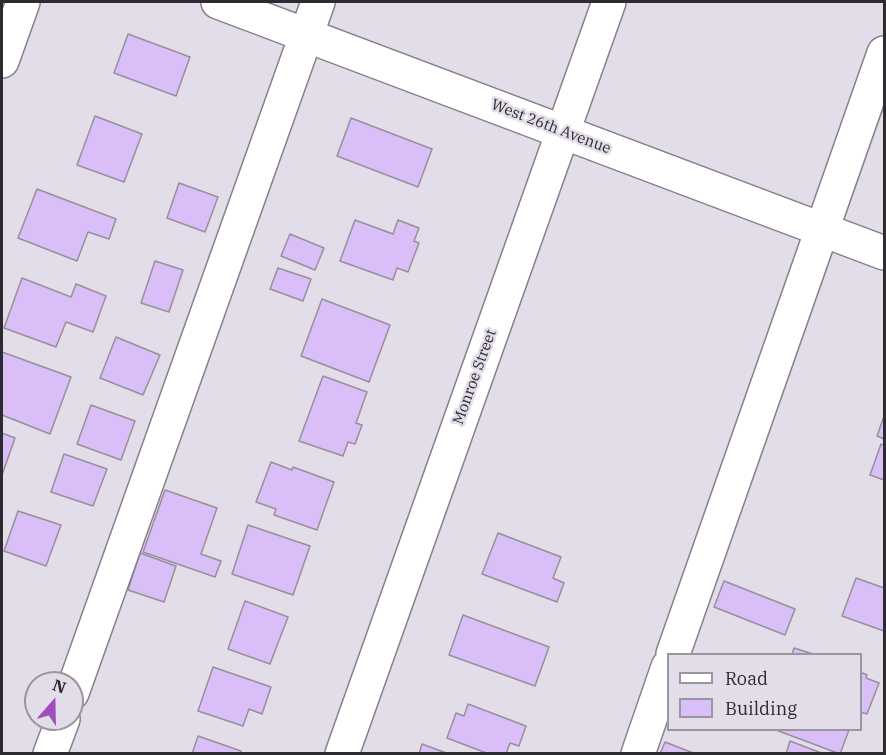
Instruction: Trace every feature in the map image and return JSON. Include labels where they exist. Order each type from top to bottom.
[{"type":"street","points":[[2,61],[23,2]]},
{"type":"street","name":"West 26th Avenue","points":[[218,2],[885,253]]},
{"type":"street","points":[[80,671],[318,2]]},
{"type":"street","name":"Monroe Street","points":[[342,753],[609,2]]},
{"type":"street","points":[[673,653],[885,53]]},
{"type":"street","points":[[638,753],[667,673]]},
{"type":"street","points":[[50,753],[58,731]]},
{"type":"building","points":[[128,34],[190,57],[176,96],[114,73]]},
{"type":"building","points":[[95,116],[142,134],[124,182],[77,165]]},
{"type":"building","points":[[351,118],[432,149],[418,187],[337,156]]},
{"type":"building","points":[[179,183],[218,197],[205,232],[167,218]]},
{"type":"building","points":[[37,189],[116,219],[109,239],[88,232],[77,261],[18,238]]},
{"type":"building","points":[[355,220],[393,234],[398,220],[419,228],[414,241],[419,243],[408,272],[397,268],[393,280],[340,261]]},
{"type":"building","points":[[290,234],[324,248],[315,270],[281,256]]},
{"type":"building","points":[[155,261],[183,270],[169,312],[141,303]]},
{"type":"building","points":[[278,268],[311,279],[303,301],[270,289]]},
{"type":"building","points":[[22,278],[71,297],[76,284],[106,296],[93,332],[66,322],[56,347],[4,328]]},
{"type":"building","points":[[322,299],[390,325],[369,382],[301,356]]},
{"type":"building","points":[[116,337],[160,355],[143,395],[100,378]]},
{"type":"building","points":[[2,352],[71,377],[50,434],[2,415]]},
{"type":"building","points":[[323,376],[367,392],[356,423],[362,425],[355,444],[348,442],[343,456],[299,441]]},
{"type":"building","points":[[91,405],[135,421],[121,460],[77,444]]},
{"type":"building","points":[[884,416],[884,439],[877,436]]},
{"type":"building","points":[[2,433],[15,438],[2,475]]},
{"type":"building","points":[[881,444],[884,446],[884,480],[870,475]]},
{"type":"building","points":[[64,454],[107,469],[93,506],[51,492]]},
{"type":"building","points":[[271,462],[292,470],[293,467],[334,482],[317,530],[274,515],[276,509],[256,502]]},
{"type":"building","points":[[165,490],[217,508],[201,554],[221,561],[215,577],[143,552]]},
{"type":"building","points":[[18,511],[61,525],[46,566],[4,551]]},
{"type":"building","points":[[248,525],[310,546],[293,595],[232,574]]},
{"type":"building","points":[[498,533],[561,557],[553,578],[564,583],[557,602],[482,574]]},
{"type":"building","points":[[140,553],[176,566],[164,602],[128,590]]},
{"type":"building","points":[[856,578],[884,588],[884,631],[842,616]]},
{"type":"building","points":[[724,581],[795,609],[785,635],[714,607]]},
{"type":"building","points":[[245,601],[288,617],[270,664],[228,649]]},
{"type":"building","points":[[463,615],[549,647],[535,686],[449,655]]},
{"type":"building","points":[[794,648],[810,653],[792,653]]},
{"type":"building","points":[[213,667],[271,687],[262,714],[249,709],[243,726],[198,711]]},
{"type":"building","points":[[862,673],[867,675],[866,678],[879,683],[867,714],[862,713]]},
{"type":"building","points":[[468,704],[526,726],[519,746],[510,743],[506,754],[489,754],[447,738],[456,713],[464,716]]},
{"type":"building","points":[[779,731],[849,731],[840,754]]},
{"type":"building","points":[[198,736],[241,751],[240,754],[192,754]]},
{"type":"building","points":[[790,741],[824,754],[786,754]]},
{"type":"building","points":[[665,742],[696,754],[660,754]]},
{"type":"building","points":[[422,744],[449,754],[419,754]]}]
